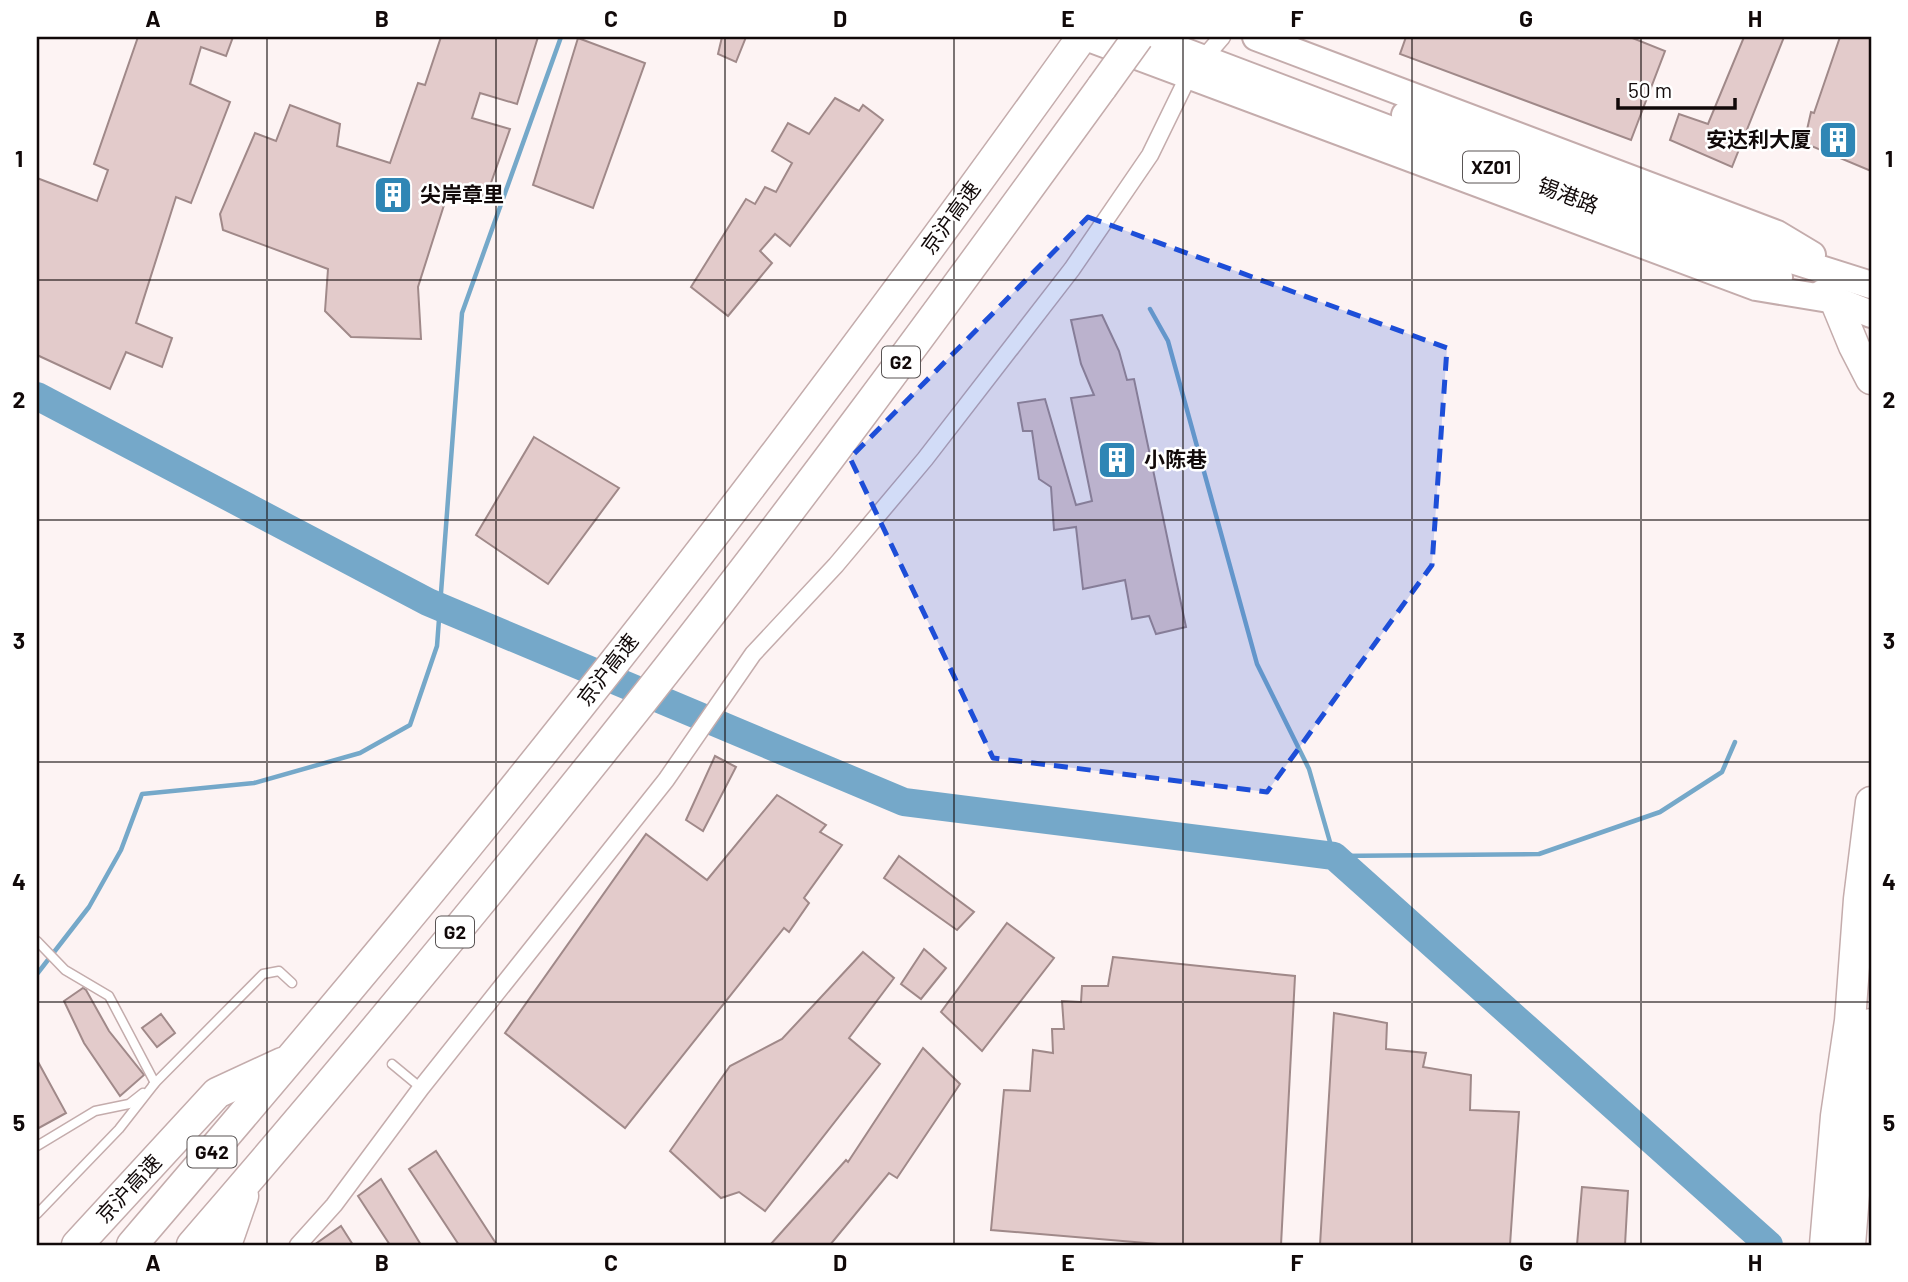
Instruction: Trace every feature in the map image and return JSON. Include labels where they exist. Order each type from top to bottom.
[{"type":"highway","name":"京沪高速","points":[[77,1245],[217,1093],[292,1058],[651,615],[813,404],[1084,37]]},
{"type":"highway","name":"G2","points":[[226,1245],[248,1181],[466,919],[695,634],[964,278],[1138,37]]},
{"type":"highway","points":[[1841,288],[1854,346],[1871,379]]},
{"type":"highway","points":[[1838,1237],[1857,1157],[1859,898],[1871,802]]},
{"type":"highway","points":[[1838,1237],[1836,1116],[1860,1022]]},
{"type":"highway","name":"G42","points":[[132,1245],[292,1058]]},
{"type":"highway","name":"G42","points":[[192,1245],[248,1181]]},
{"type":"main road","points":[[1084,37],[1205,50],[1756,287],[1841,288]]},
{"type":"main road","name":"锡港路","points":[[1146,37],[1205,50],[1770,253],[1841,288],[1871,314]]},
{"type":"main road","points":[[1256,37],[1777,234],[1841,288]]},
{"type":"main road","name":"锡港路","points":[[1841,288],[1871,285]]},
{"type":"street","points":[[298,1245],[334,1205],[421,1088],[666,780],[754,654],[836,565],[925,460],[1072,269],[1150,155],[1205,50]]},
{"type":"lane","points":[[37,941],[65,970],[109,996],[155,1083]]},
{"type":"lane","points":[[37,1146],[95,1111],[129,1104],[155,1083],[263,974],[279,971],[292,983]]},
{"type":"lane","points":[[392,1064],[421,1088]]},
{"type":"lane","points":[[37,1214],[119,1129],[155,1083]]},
{"type":"highlighted area","points":[[1088,217],[1447,348],[1432,565],[1267,792],[993,758],[850,458]]},
{"type":"building","points":[[138,37],[233,37],[226,56],[201,47],[190,84],[230,102],[191,203],[176,197],[136,323],[172,338],[162,367],[126,352],[110,389],[37,355],[37,178],[97,201],[108,170],[94,164]]},
{"type":"building","points":[[441,37],[538,37],[517,104],[480,93],[472,118],[510,129],[486,197],[451,183],[418,287],[421,339],[351,337],[325,311],[328,269],[223,230],[220,214],[255,133],[276,141],[290,105],[340,124],[337,146],[390,163],[418,83],[425,85]]},
{"type":"building","points":[[722,37],[746,37],[736,62],[718,54]]},
{"type":"building","points":[[1406,37],[1630,37],[1665,51],[1631,140],[1400,54]]},
{"type":"building","points":[[1744,37],[1784,37],[1732,167],[1670,140],[1679,114],[1708,124]]},
{"type":"building","points":[[1840,37],[1871,37],[1871,171],[1804,143],[1811,112],[1814,113]]},
{"type":"building","points":[[578,38],[645,63],[593,208],[533,185]]},
{"type":"building","points":[[835,98],[859,111],[863,105],[883,120],[790,246],[775,234],[760,251],[772,263],[728,316],[691,287],[746,199],[755,204],[765,187],[776,192],[792,163],[772,151],[788,123],[809,134]]},
{"type":"building","name":"小陈巷","points":[[1102,315],[1119,351],[1127,380],[1134,379],[1186,627],[1156,634],[1149,616],[1132,619],[1125,580],[1083,589],[1076,527],[1054,530],[1051,487],[1039,479],[1032,431],[1023,431],[1018,403],[1045,399],[1076,505],[1092,501],[1071,398],[1094,395],[1081,364],[1071,320]]},
{"type":"building","points":[[534,437],[619,488],[548,584],[476,535]]},
{"type":"building","points":[[715,756],[736,767],[703,831],[686,820]]},
{"type":"building","points":[[777,795],[826,825],[820,832],[842,845],[804,898],[809,903],[789,932],[784,928],[625,1128],[505,1033],[646,834],[707,880]]},
{"type":"building","points":[[899,856],[974,912],[957,930],[884,878]]},
{"type":"building","points":[[1007,923],[1054,958],[982,1051],[941,1012]]},
{"type":"building","points":[[924,949],[946,968],[921,999],[901,984]]},
{"type":"building","points":[[863,952],[894,978],[849,1038],[880,1064],[765,1211],[739,1192],[721,1198],[670,1151],[730,1066],[782,1039]]},
{"type":"building","points":[[1113,957],[1295,976],[1281,1245],[1170,1245],[991,1230],[1004,1090],[1030,1091],[1033,1050],[1053,1053],[1052,1029],[1064,1029],[1062,1001],[1081,1002],[1082,986],[1108,986]]},
{"type":"building","points":[[83,988],[109,1031],[144,1075],[120,1096],[84,1043],[64,1001]]},
{"type":"building","points":[[1334,1013],[1387,1023],[1386,1049],[1426,1053],[1423,1067],[1471,1075],[1470,1110],[1519,1112],[1510,1245],[1320,1245]]},
{"type":"building","points":[[161,1014],[175,1033],[157,1047],[142,1028]]},
{"type":"building","points":[[923,1048],[960,1084],[897,1178],[889,1173],[830,1245],[770,1245],[846,1160],[848,1162]]},
{"type":"building","points":[[37,1060],[66,1113],[37,1129]]},
{"type":"building","points":[[436,1151],[497,1245],[459,1245],[409,1169]]},
{"type":"building","points":[[381,1179],[421,1245],[390,1245],[358,1196]]},
{"type":"building","points":[[1582,1187],[1628,1191],[1625,1245],[1577,1245]]},
{"type":"building","points":[[341,1226],[353,1245],[314,1245]]},
{"type":"waterway","points":[[37,974],[89,907],[121,850],[142,794],[254,783],[360,753],[410,725],[437,646],[462,313],[561,37]]},
{"type":"waterway","points":[[1150,309],[1168,341],[1257,664],[1309,769],[1334,856],[1539,854],[1660,812],[1722,772],[1735,742]]},
{"type":"waterway","points":[[37,396],[428,602],[904,802],[1334,856],[1769,1245]]},
{"type":"place","name":"安达利大厦","points":[[1838,140]]},
{"type":"place","name":"尖岸章里","points":[[393,195]]},
{"type":"place","name":"小陈巷","points":[[1117,460]]}]
